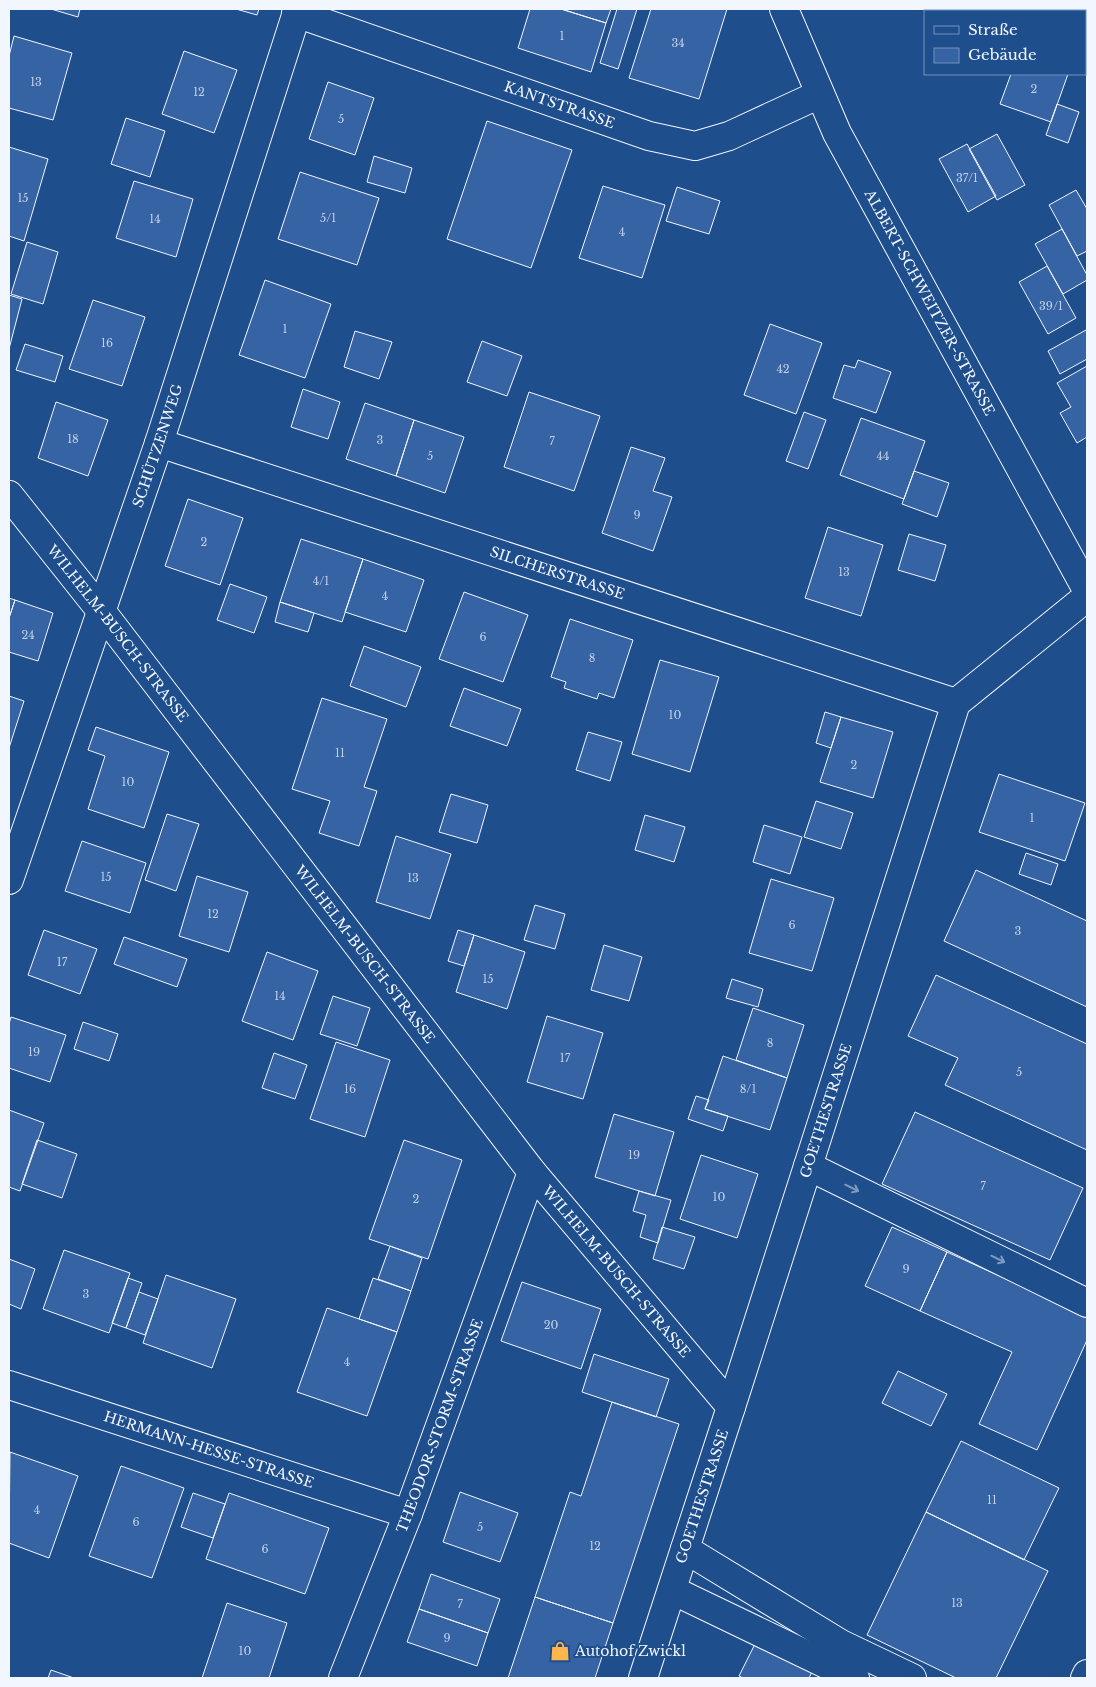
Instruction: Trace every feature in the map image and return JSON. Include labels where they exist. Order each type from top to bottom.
[{"type":"street","name":"ALBERT-SCHWEITZER-STRASSE","points":[[784,9],[837,133],[1087,590]]},
{"type":"street","name":"KANTSTRASSE","points":[[297,11],[649,136],[696,146],[729,136],[820,94]]},
{"type":"street","name":"SCHÜTZENWEG","points":[[9,880],[159,443],[297,11]]},
{"type":"street","name":"SILCHERSTRASSE","points":[[159,443],[956,703]]},
{"type":"street","name":"WILHELM-BUSCH-STRASSE","points":[[9,495],[102,612],[532,1172],[731,1408]]},
{"type":"street","points":[[956,703],[1087,597]]},
{"type":"street","name":"GOETHESTRASSE","points":[[643,1678],[956,703]]},
{"type":"street","points":[[808,1166],[1087,1303]]},
{"type":"street","name":"THEODOR-STORM-STRASSE","points":[[343,1678],[408,1514],[532,1172]]},
{"type":"street","name":"HERMANN-HESSE-STRASSE","points":[[9,1384],[408,1514]]},
{"type":"street","points":[[685,1549],[841,1644],[912,1678]]},
{"type":"street","points":[[672,1590],[855,1678]]},
{"type":"street","points":[[1085,1678],[1087,1674]]},
{"type":"building","points":[[51,9],[80,9],[78,17]]},
{"type":"building","points":[[236,9],[259,9],[257,15]]},
{"type":"building","points":[[530,9],[561,9],[606,23],[591,72],[518,48]]},
{"type":"building","points":[[561,9],[611,9],[606,23]]},
{"type":"building","points":[[617,9],[637,9],[618,69],[600,63]]},
{"type":"building","points":[[651,9],[727,9],[699,99],[629,78]]},
{"type":"building","points":[[14,36],[72,53],[53,120],[9,108],[9,56]]},
{"type":"building","points":[[184,51],[237,70],[214,133],[162,114]]},
{"type":"building","points":[[1011,75],[1068,75],[1051,122],[1000,104]]},
{"type":"building","points":[[328,82],[374,98],[355,155],[309,139]]},
{"type":"building","points":[[1057,104],[1079,112],[1068,143],[1046,135]]},
{"type":"building","points":[[126,118],[165,131],[150,177],[111,164]]},
{"type":"building","points":[[487,121],[572,150],[531,268],[447,239]]},
{"type":"building","points":[[997,134],[1025,185],[997,200],[969,149]]},
{"type":"building","points":[[967,144],[996,196],[968,212],[939,159]]},
{"type":"building","points":[[9,147],[48,159],[24,241],[9,236]]},
{"type":"building","points":[[374,156],[412,168],[405,193],[367,182]]},
{"type":"building","points":[[300,172],[379,198],[357,265],[278,239]]},
{"type":"building","points":[[134,181],[193,199],[176,257],[116,238]]},
{"type":"building","points":[[603,186],[665,205],[642,278],[579,258]]},
{"type":"building","points":[[677,187],[720,201],[709,234],[666,221]]},
{"type":"building","points":[[1076,190],[1087,209],[1087,251],[1077,256],[1049,205]]},
{"type":"building","points":[[1062,229],[1087,275],[1087,280],[1063,294],[1035,244]]},
{"type":"building","points":[[27,242],[58,252],[43,304],[11,294]]},
{"type":"building","points":[[1047,266],[1076,318],[1048,334],[1019,282]]},
{"type":"building","points":[[265,280],[331,304],[305,378],[239,355]]},
{"type":"building","points":[[9,295],[22,299],[9,349]]},
{"type":"building","points":[[93,300],[145,317],[122,386],[69,369]]},
{"type":"building","points":[[770,324],[822,343],[796,414],[744,395]]},
{"type":"building","points":[[1086,330],[1087,359],[1060,374],[1048,351]]},
{"type":"building","points":[[355,331],[392,342],[379,379],[344,367]]},
{"type":"building","points":[[482,341],[522,356],[507,396],[467,382]]},
{"type":"building","points":[[25,344],[63,356],[55,382],[16,370]]},
{"type":"building","points":[[858,360],[891,372],[876,413],[833,398],[844,365],[855,368]]},
{"type":"building","points":[[1087,366],[1087,437],[1077,443],[1060,413],[1071,407],[1057,383]]},
{"type":"building","points":[[303,389],[340,402],[328,439],[291,427]]},
{"type":"building","points":[[529,392],[600,416],[574,491],[504,467]]},
{"type":"building","points":[[56,402],[108,420],[88,476],[38,458]]},
{"type":"building","points":[[365,403],[414,420],[396,476],[346,459]]},
{"type":"building","points":[[804,412],[826,420],[808,469],[786,461]]},
{"type":"building","points":[[861,418],[925,441],[904,499],[840,475]]},
{"type":"building","points":[[414,420],[464,437],[445,493],[396,476]]},
{"type":"building","points":[[631,447],[665,458],[653,491],[672,497],[653,551],[602,533]]},
{"type":"building","points":[[914,471],[949,483],[937,517],[902,504]]},
{"type":"building","points":[[188,499],[243,518],[220,585],[165,566]]},
{"type":"building","points":[[828,527],[883,545],[861,616],[805,598]]},
{"type":"building","points":[[909,534],[946,545],[935,581],[898,570]]},
{"type":"building","points":[[301,539],[363,559],[342,622],[280,602]]},
{"type":"building","points":[[363,559],[424,580],[406,632],[345,612]]},
{"type":"building","points":[[230,584],[267,597],[254,633],[217,620]]},
{"type":"building","points":[[464,592],[528,615],[503,682],[439,659]]},
{"type":"building","points":[[9,598],[15,600],[9,618]]},
{"type":"building","points":[[15,600],[53,613],[38,661],[9,652],[9,618]]},
{"type":"building","points":[[280,602],[314,613],[308,632],[275,622]]},
{"type":"building","points":[[570,619],[633,640],[614,698],[599,693],[597,699],[564,688],[566,682],[551,677]]},
{"type":"building","points":[[364,646],[421,667],[406,707],[350,686]]},
{"type":"building","points":[[660,660],[719,677],[690,772],[632,754]]},
{"type":"building","points":[[464,688],[521,709],[507,746],[450,726]]},
{"type":"building","points":[[9,696],[24,701],[9,748]]},
{"type":"building","points":[[322,698],[387,719],[364,787],[377,791],[359,846],[319,833],[330,801],[292,789]]},
{"type":"building","points":[[825,712],[841,717],[831,748],[816,743]]},
{"type":"building","points":[[841,717],[893,732],[873,798],[820,782]]},
{"type":"building","points":[[96,727],[169,752],[144,828],[88,809],[105,756],[88,750]]},
{"type":"building","points":[[588,732],[622,742],[610,781],[576,770]]},
{"type":"building","points":[[999,774],[1085,803],[1065,861],[979,832]]},
{"type":"building","points":[[451,794],[488,805],[477,843],[439,832]]},
{"type":"building","points":[[816,801],[853,813],[841,849],[804,837]]},
{"type":"building","points":[[167,814],[199,824],[176,891],[145,880]]},
{"type":"building","points":[[645,815],[685,827],[674,862],[635,850]]},
{"type":"building","points":[[764,825],[802,837],[790,874],[753,862]]},
{"type":"building","points":[[396,836],[451,854],[430,919],[376,902]]},
{"type":"building","points":[[82,841],[146,863],[130,913],[65,891]]},
{"type":"building","points":[[1026,853],[1058,864],[1051,885],[1019,874]]},
{"type":"building","points":[[976,870],[1087,921],[1087,1007],[944,941]]},
{"type":"building","points":[[197,876],[248,892],[229,952],[179,936]]},
{"type":"building","points":[[771,879],[834,898],[812,971],[749,953]]},
{"type":"building","points":[[535,905],[565,914],[555,949],[524,940]]},
{"type":"building","points":[[44,930],[97,949],[80,994],[28,975]]},
{"type":"building","points":[[458,930],[474,935],[464,966],[448,961]]},
{"type":"building","points":[[474,935],[525,952],[507,1009],[456,992]]},
{"type":"building","points":[[124,937],[187,959],[177,987],[114,964]]},
{"type":"building","points":[[604,945],[642,957],[629,1001],[591,990]]},
{"type":"building","points":[[267,952],[318,971],[293,1040],[242,1021]]},
{"type":"building","points":[[936,975],[1087,1044],[1087,1150],[945,1085],[958,1058],[908,1036]]},
{"type":"building","points":[[732,979],[763,989],[758,1007],[726,998]]},
{"type":"building","points":[[333,996],[370,1008],[357,1046],[320,1034]]},
{"type":"building","points":[[753,1008],[804,1025],[787,1078],[736,1060]]},
{"type":"building","points":[[547,1016],[603,1033],[583,1099],[527,1082]]},
{"type":"building","points":[[11,1017],[66,1035],[50,1082],[9,1068],[9,1024]]},
{"type":"building","points":[[83,1022],[118,1034],[109,1061],[74,1049]]},
{"type":"building","points":[[336,1042],[390,1060],[365,1137],[310,1119]]},
{"type":"building","points":[[274,1053],[307,1065],[295,1099],[262,1088]]},
{"type":"building","points":[[723,1056],[787,1078],[770,1130],[705,1109]]},
{"type":"building","points":[[696,1096],[709,1100],[705,1109],[728,1116],[723,1131],[688,1119]]},
{"type":"building","points":[[9,1110],[44,1123],[20,1191],[9,1187]]},
{"type":"building","points":[[915,1112],[1083,1188],[1050,1260],[882,1184]]},
{"type":"building","points":[[614,1114],[674,1132],[655,1196],[595,1177]]},
{"type":"building","points":[[37,1140],[77,1154],[62,1198],[22,1184]]},
{"type":"building","points":[[404,1140],[462,1160],[428,1259],[369,1239]]},
{"type":"building","points":[[701,1155],[758,1174],[737,1238],[680,1219]]},
{"type":"building","points":[[639,1191],[671,1200],[658,1243],[640,1237],[646,1215],[633,1211]]},
{"type":"building","points":[[662,1227],[695,1237],[684,1269],[653,1259]]},
{"type":"building","points":[[892,1227],[947,1252],[920,1311],[865,1286]]},
{"type":"building","points":[[390,1246],[422,1258],[411,1291],[378,1279]]},
{"type":"building","points":[[64,1250],[130,1273],[109,1333],[43,1309]]},
{"type":"building","points":[[947,1252],[1087,1316],[1087,1340],[1037,1450],[979,1424],[1012,1352],[920,1311]]},
{"type":"building","points":[[9,1259],[35,1269],[21,1309],[9,1304]]},
{"type":"building","points":[[166,1275],[236,1299],[212,1368],[143,1343]]},
{"type":"building","points":[[128,1278],[142,1283],[126,1328],[112,1323]]},
{"type":"building","points":[[373,1278],[411,1291],[397,1332],[359,1319]]},
{"type":"building","points":[[522,1282],[601,1309],[581,1369],[501,1341]]},
{"type":"building","points":[[139,1292],[158,1299],[145,1335],[126,1328]]},
{"type":"building","points":[[327,1308],[397,1332],[367,1416],[297,1392]]},
{"type":"building","points":[[594,1354],[669,1379],[656,1417],[582,1392]]},
{"type":"building","points":[[898,1371],[947,1394],[931,1426],[882,1403]]},
{"type":"building","points":[[612,1402],[679,1424],[613,1623],[535,1597],[570,1492],[581,1496]]},
{"type":"building","points":[[961,1441],[1059,1488],[1024,1560],[926,1512]]},
{"type":"building","points":[[10,1452],[78,1476],[49,1558],[9,1543]]},
{"type":"building","points":[[121,1466],[184,1488],[152,1578],[89,1556]]},
{"type":"building","points":[[460,1492],[518,1513],[500,1562],[443,1542]]},
{"type":"building","points":[[193,1493],[225,1504],[213,1538],[181,1527]]},
{"type":"building","points":[[229,1493],[329,1528],[305,1594],[206,1559]]},
{"type":"building","points":[[926,1512],[1048,1571],[996,1678],[956,1678],[867,1635]]},
{"type":"building","points":[[431,1574],[500,1599],[488,1633],[419,1609]]},
{"type":"building","name":"Autohof Zwickl","points":[[535,1597],[613,1623],[595,1678],[508,1678]]},
{"type":"building","points":[[227,1603],[287,1623],[269,1678],[202,1678]]},
{"type":"building","points":[[419,1609],[488,1633],[477,1666],[407,1642]]},
{"type":"building","points":[[755,1644],[812,1672],[809,1678],[743,1678],[739,1676]]},
{"type":"building","points":[[51,1670],[74,1678],[48,1678]]},
{"type":"place","name":"Autohof Zwickl","points":[[560,1651]]}]
